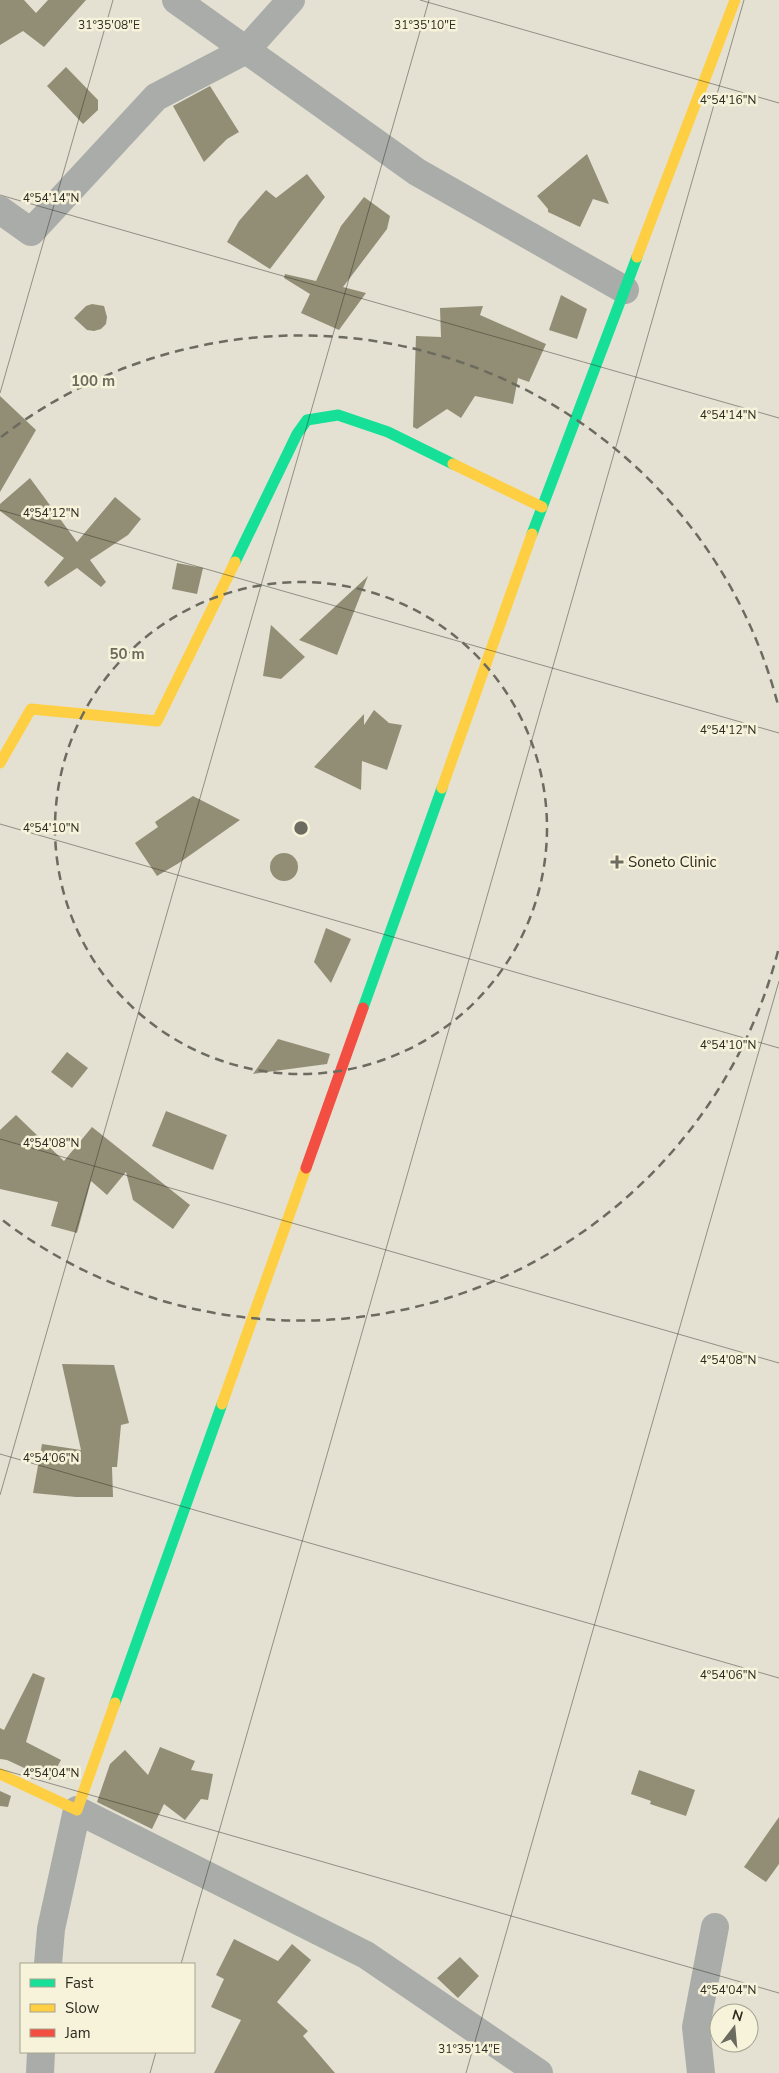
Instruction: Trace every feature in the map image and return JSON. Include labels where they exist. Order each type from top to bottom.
[{"type":"street","points":[[176,0],[417,172],[625,290]]},
{"type":"street","points":[[0,210],[31,232],[156,97],[246,50],[291,0]]},
{"type":"street","points":[[48,1963],[50,1929],[77,1810],[542,508],[735,0]]},
{"type":"street","points":[[0,763],[31,709],[157,721],[297,434],[307,420],[338,415],[388,432],[542,508]]},
{"type":"street","points":[[0,1774],[77,1810],[366,1955],[539,2073]]},
{"type":"street","points":[[700,2073],[696,2027],[715,1927]]},
{"type":"street","points":[[40,2073],[41,2053]]},
{"type":"building","points":[[0,0],[24,0],[36,13],[48,0],[86,0],[44,47],[23,31],[0,45]]},
{"type":"building","points":[[66,67],[98,100],[98,110],[83,124],[47,86]]},
{"type":"building","points":[[210,86],[239,132],[227,139],[204,162],[173,106]]},
{"type":"building","points":[[587,154],[609,204],[593,199],[580,227],[548,212],[548,209],[537,196]]},
{"type":"building","points":[[307,174],[325,197],[270,269],[227,242],[239,221],[266,190],[276,198]]},
{"type":"building","points":[[364,197],[390,216],[387,229],[343,287],[366,293],[339,330],[301,313],[310,294],[284,278],[285,274],[316,281],[341,226]]},
{"type":"building","points":[[561,295],[587,309],[577,339],[549,330]]},
{"type":"building","points":[[92,304],[104,306],[107,317],[106,324],[101,329],[94,331],[87,330],[74,318],[86,306]]},
{"type":"building","points":[[483,306],[480,315],[546,344],[529,382],[518,378],[513,404],[475,396],[461,418],[447,409],[417,429],[413,427],[416,336],[441,337],[440,308]]},
{"type":"building","points":[[0,396],[36,430],[0,492]]},
{"type":"building","points":[[30,478],[77,542],[115,497],[141,519],[128,535],[90,560],[106,582],[101,587],[77,568],[48,587],[44,582],[64,558],[0,511],[0,504]]},
{"type":"building","points":[[177,563],[203,568],[197,594],[172,589]]},
{"type":"building","points":[[368,576],[337,655],[299,640],[312,628]]},
{"type":"building","points":[[271,625],[305,657],[281,679],[263,676]]},
{"type":"building","points":[[374,710],[389,723],[402,725],[387,770],[362,761],[361,790],[314,767],[364,714],[364,725]]},
{"type":"building","points":[[193,796],[240,820],[179,863],[157,876],[135,843],[158,827],[155,822]]},
{"type":"building","points":[[284,853],[294,857],[298,867],[294,877],[284,881],[274,877],[270,867],[274,857]]},
{"type":"building","points":[[326,928],[351,939],[331,983],[314,962]]},
{"type":"building","points":[[278,1039],[330,1054],[327,1064],[253,1074]]},
{"type":"building","points":[[67,1052],[88,1068],[72,1088],[51,1072]]},
{"type":"building","points":[[166,1111],[227,1135],[213,1170],[152,1146]]},
{"type":"building","points":[[16,1115],[64,1161],[92,1127],[190,1205],[173,1229],[133,1200],[126,1172],[107,1195],[91,1181],[77,1233],[51,1226],[58,1202],[0,1189],[0,1130]]},
{"type":"building","points":[[62,1364],[114,1365],[129,1423],[121,1425],[117,1467],[112,1467],[113,1497],[76,1497],[33,1493],[42,1444],[81,1450]]},
{"type":"building","points":[[33,1673],[45,1678],[26,1742],[61,1760],[50,1780],[7,1760],[0,1759],[0,1728],[4,1730]]},
{"type":"building","points":[[160,1747],[195,1761],[191,1770],[213,1774],[208,1800],[201,1799],[185,1820],[164,1804],[152,1829],[97,1802],[110,1764],[125,1750],[148,1775]]},
{"type":"building","points":[[639,1770],[695,1790],[686,1816],[650,1804],[651,1801],[631,1794]]},
{"type":"building","points":[[0,1791],[11,1796],[8,1807],[0,1806]]},
{"type":"building","points":[[779,1817],[779,1864],[766,1882],[744,1867]]},
{"type":"building","points":[[234,1939],[278,1961],[292,1944],[311,1960],[277,2002],[308,2031],[303,2036],[335,2073],[214,2073],[241,2020],[211,2007],[224,1979],[216,1975]]},
{"type":"building","points":[[460,1957],[479,1976],[458,1998],[437,1978]]},
{"type":"traffic: fast","points":[[532,534],[637,257]]},
{"type":"traffic: fast","points":[[235,562],[297,434],[307,420],[338,415],[388,432],[453,464]]},
{"type":"traffic: fast","points":[[363,1008],[442,788]]},
{"type":"traffic: fast","points":[[115,1703],[222,1404]]},
{"type":"traffic: slow","points":[[637,257],[735,0]]},
{"type":"traffic: slow","points":[[453,464],[542,507]]},
{"type":"traffic: slow","points":[[442,788],[532,534]]},
{"type":"traffic: slow","points":[[0,763],[31,709],[157,721],[235,562]]},
{"type":"traffic: slow","points":[[222,1404],[306,1168]]},
{"type":"traffic: slow","points":[[0,1774],[77,1810],[115,1703]]},
{"type":"traffic: jam","points":[[306,1168],[363,1008]]},
{"type":"place","name":"Soneto Clinic","points":[[617,862]]}]
